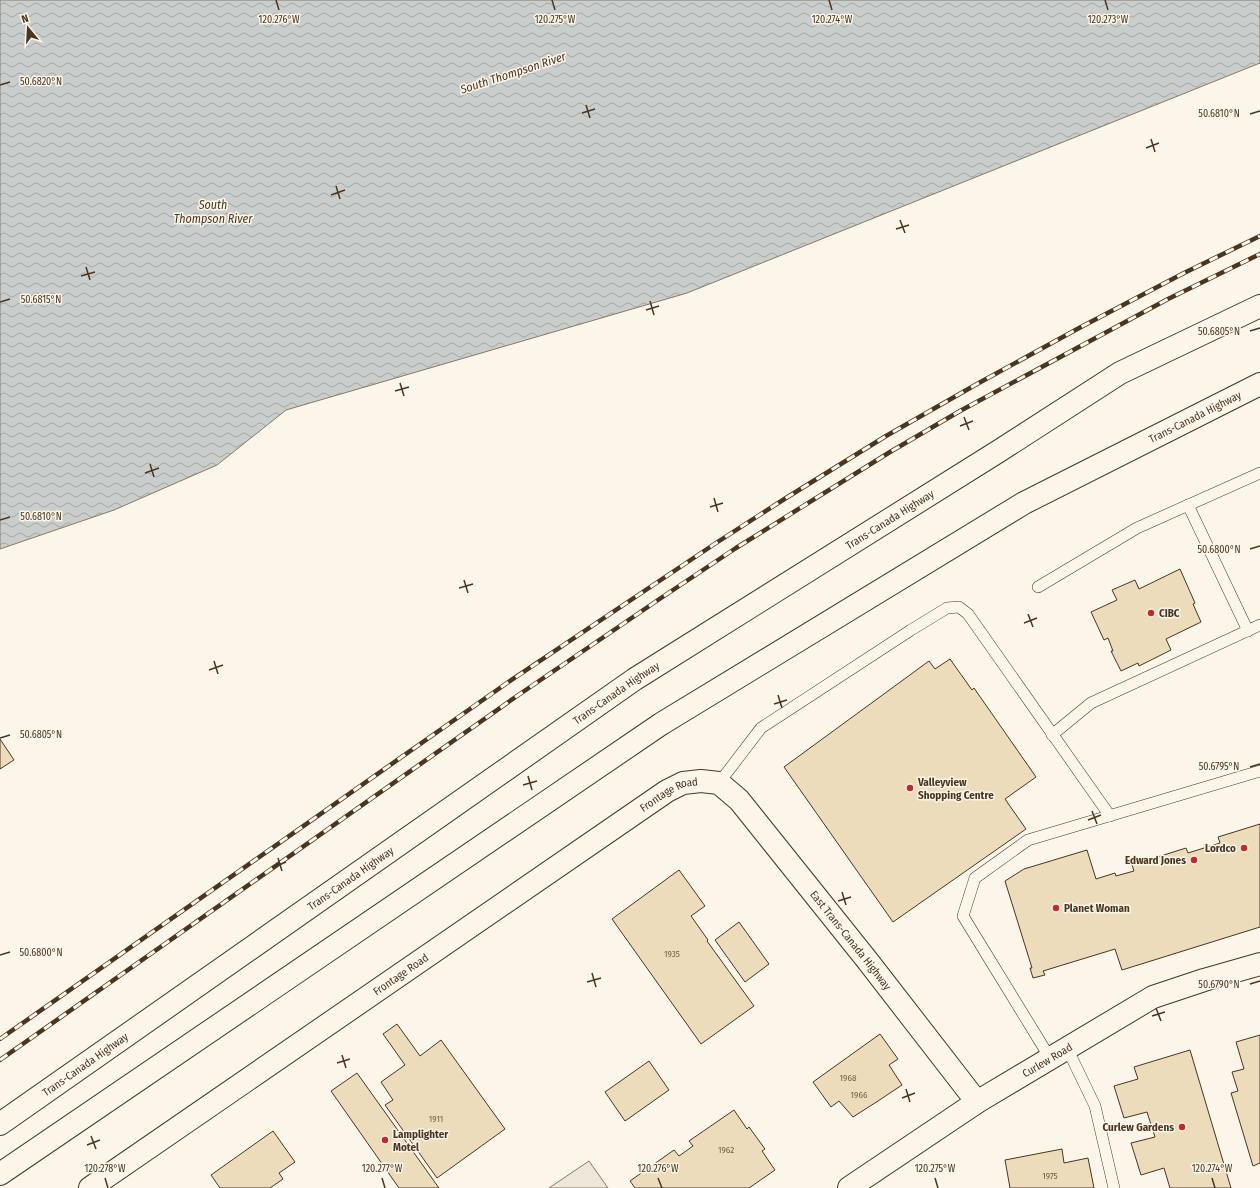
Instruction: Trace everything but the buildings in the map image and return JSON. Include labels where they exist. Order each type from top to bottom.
[{"type":"main road","name":"Trans-Canada Highway","points":[[0,1124],[634,679],[993,455],[1120,373],[1260,306]]},
{"type":"main road","name":"Trans-Canada Highway","points":[[0,1174],[661,724],[1024,503],[1260,384]]},
{"type":"main road","points":[[1024,503],[1260,401]]},
{"type":"main road","name":"Frontage Road","points":[[90,1188],[667,791],[683,783],[701,781],[719,783]]},
{"type":"main road","name":"East Trans-Canada Highway","points":[[719,783],[739,800],[867,960],[977,1102]]},
{"type":"main road","name":"Curlew Road","points":[[849,1188],[977,1102],[1153,997],[1204,980],[1260,964]]},
{"type":"lane","points":[[1038,587],[1137,528],[1260,473]]},
{"type":"lane","points":[[1188,505],[1248,631]]},
{"type":"lane","points":[[719,783],[761,728],[911,630],[947,608],[959,607],[968,614],[1110,816]]},
{"type":"lane","points":[[1052,735],[1091,703],[1260,625]]},
{"type":"lane","points":[[1114,1188],[1095,1106],[963,916],[975,878],[1028,840],[1260,771]]},
{"type":"shaded area","points":[[589,1161],[608,1188],[549,1188]]},
{"type":"water","name":"South Thompson River","points":[[0,0],[1260,0],[1260,63],[687,293],[286,410],[217,465],[114,510],[0,549]]},
{"type":"railway","points":[[0,1039],[507,683],[786,498],[886,436],[977,384],[1184,273],[1260,236]]},
{"type":"railway","points":[[0,1060],[517,696],[736,548],[890,452],[960,411],[1168,299],[1260,254]]},
{"type":"place","name":"CIBC","points":[[1151,613]]},
{"type":"place","name":"Valleyview Shopping Centre","points":[[910,788]]},
{"type":"place","name":"Lordco","points":[[1244,848]]},
{"type":"place","name":"Edward Jones","points":[[1194,860]]},
{"type":"place","name":"Planet Woman","points":[[1056,908]]},
{"type":"place","name":"Curlew Gardens","points":[[1182,1127]]},
{"type":"place","name":"Lamplighter Motel","points":[[385,1140]]}]
